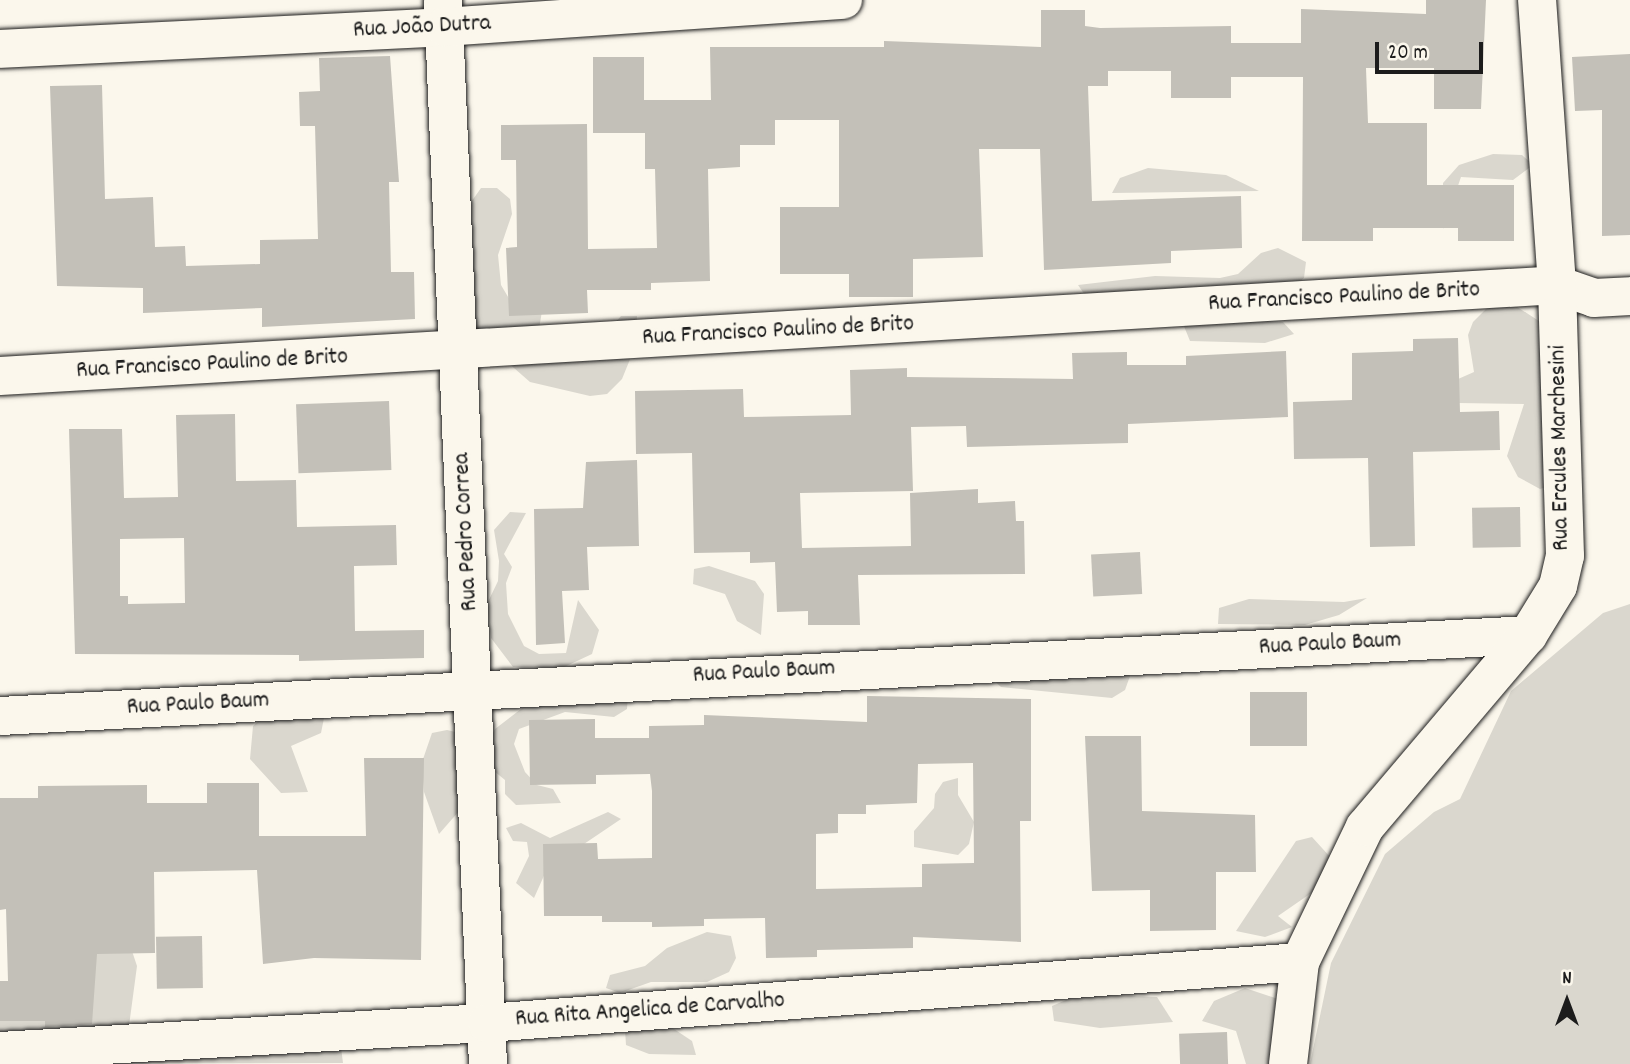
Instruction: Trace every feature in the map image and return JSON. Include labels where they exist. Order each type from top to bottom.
[{"type":"street","name":"Rua João Dutra","points":[[0,49],[444,14],[843,0]]},
{"type":"street","name":"Rua Ercules Marchesini","points":[[1288,1064],[1300,962],[1365,827],[1528,635],[1558,586],[1565,556],[1557,285],[1537,0]]},
{"type":"street","name":"Rua Pedro Correa","points":[[444,14],[475,688],[488,1064]]},
{"type":"street","points":[[1557,285],[1594,298],[1630,296]]},
{"type":"street","name":"Rua Francisco Paulino de Brito","points":[[0,376],[458,352],[1557,285]]},
{"type":"street","name":"Rua Paulo Baum","points":[[0,716],[475,688],[1528,635]]},
{"type":"street","name":"Rua Rita Angelica de Carvalho","points":[[0,1051],[487,1023],[1300,962]]},
{"type":"shaded area","points":[[1493,154],[1522,155],[1533,165],[1513,180],[1461,177],[1443,229],[1443,183],[1459,165]]},
{"type":"shaded area","points":[[1148,168],[1226,175],[1259,191],[1112,193],[1120,178]]},
{"type":"shaded area","points":[[481,188],[497,188],[510,199],[512,214],[498,255],[501,285],[511,302],[542,311],[537,341],[610,329],[621,316],[637,316],[635,347],[622,379],[607,394],[590,396],[530,382],[468,328],[469,205]]},
{"type":"shaded area","points":[[1278,248],[1306,262],[1304,278],[1249,320],[1283,322],[1294,334],[1265,343],[1190,341],[1179,314],[1089,301],[1078,285],[1155,276],[1220,278],[1238,274],[1261,253]]},
{"type":"shaded area","points":[[1508,301],[1542,323],[1547,487],[1540,489],[1518,477],[1507,456],[1524,404],[1458,403],[1449,383],[1474,372],[1468,335],[1473,322],[1491,304]]},
{"type":"shaded area","points":[[510,512],[526,513],[504,554],[512,567],[506,583],[508,614],[524,646],[539,654],[566,653],[578,600],[599,630],[592,654],[562,668],[513,667],[491,638],[487,604],[498,581],[499,561],[494,530]]},
{"type":"shaded area","points":[[709,566],[755,581],[764,594],[761,635],[737,621],[725,594],[693,584],[694,569]]},
{"type":"shaded area","points":[[1367,598],[1339,615],[1305,625],[1218,624],[1219,608],[1249,599],[1344,602]]},
{"type":"shaded area","points":[[1630,604],[1630,1064],[1310,1064],[1331,963],[1385,854],[1434,812],[1460,799],[1511,691],[1603,613]]},
{"type":"shaded area","points":[[1117,660],[1130,676],[1125,690],[1112,698],[1001,687],[990,677]]},
{"type":"shaded area","points":[[628,694],[627,709],[614,717],[565,712],[519,729],[514,744],[525,772],[537,785],[553,789],[561,803],[516,805],[505,794],[505,780],[494,771],[488,742],[495,729],[534,699]]},
{"type":"shaded area","points":[[265,715],[324,718],[321,733],[291,746],[308,792],[281,793],[250,759],[253,726]]},
{"type":"shaded area","points":[[447,730],[464,734],[460,810],[439,834],[424,792],[422,762],[432,733]]},
{"type":"shaded area","points":[[958,778],[958,795],[974,822],[969,844],[958,855],[914,847],[914,831],[934,808],[935,794],[943,782]]},
{"type":"shaded area","points":[[608,812],[621,819],[547,869],[534,898],[516,883],[529,856],[527,842],[513,841],[506,828],[521,823],[550,838]]},
{"type":"shaded area","points":[[1312,837],[1332,859],[1320,887],[1278,916],[1292,927],[1265,937],[1236,931],[1296,841]]},
{"type":"shaded area","points":[[707,932],[731,936],[736,958],[729,972],[707,982],[651,982],[620,993],[606,988],[610,975],[645,966],[667,948]]},
{"type":"shaded area","points":[[88,948],[132,951],[137,966],[129,1026],[340,1039],[343,1063],[0,1064],[0,1017]]},
{"type":"shaded area","points":[[1245,988],[1290,1003],[1304,1064],[1246,1064],[1236,1031],[1202,1021],[1214,1001]]},
{"type":"shaded area","points":[[1080,994],[1157,997],[1173,1022],[1100,1028],[1054,1021],[1052,1006]]},
{"type":"shaded area","points":[[665,1023],[692,1041],[696,1055],[649,1054],[626,1045],[625,1029]]},
{"type":"building","points":[[1426,0],[1486,0],[1481,109],[1434,109],[1434,68],[1366,68],[1368,123],[1427,123],[1427,185],[1514,185],[1514,241],[1458,241],[1458,228],[1373,228],[1373,241],[1302,241],[1303,77],[1231,77],[1231,98],[1171,98],[1171,71],[1108,71],[1108,86],[1088,86],[1092,201],[1241,196],[1242,248],[1171,251],[1171,263],[1044,270],[1040,149],[979,149],[983,257],[913,259],[913,297],[849,297],[849,274],[780,274],[780,207],[839,207],[839,120],[775,120],[775,145],[740,145],[740,167],[708,169],[710,281],[651,283],[651,290],[587,290],[588,313],[509,316],[506,248],[517,247],[516,160],[501,160],[501,125],[587,124],[588,249],[657,248],[655,169],[645,169],[645,133],[593,133],[593,57],[644,57],[644,100],[711,100],[710,47],[884,47],[884,41],[1041,47],[1041,10],[1085,10],[1085,26],[1100,28],[1231,26],[1231,43],[1301,43],[1301,9],[1426,14]]},
{"type":"building","points":[[1630,54],[1630,235],[1602,236],[1602,110],[1575,111],[1572,57]]},
{"type":"building","points":[[390,56],[399,182],[389,182],[391,272],[414,272],[415,319],[262,327],[262,308],[143,313],[143,288],[57,286],[50,86],[102,85],[105,199],[153,197],[155,247],[185,246],[186,266],[260,264],[260,240],[318,239],[315,126],[300,126],[299,92],[320,91],[319,58]]},
{"type":"building","points":[[1458,338],[1460,412],[1499,411],[1500,450],[1413,452],[1415,546],[1370,547],[1368,458],[1294,459],[1293,402],[1352,400],[1352,353],[1413,351],[1413,339]]},
{"type":"building","points":[[1286,351],[1288,417],[1128,424],[1128,443],[967,447],[966,426],[911,427],[913,491],[800,493],[802,548],[911,546],[910,493],[978,489],[978,503],[1015,501],[1016,521],[1024,521],[1025,574],[858,575],[860,625],[808,625],[808,611],[777,612],[775,562],[750,563],[750,552],[694,553],[692,453],[636,454],[635,391],[743,389],[744,417],[851,415],[850,370],[907,368],[907,377],[1073,379],[1072,353],[1127,352],[1127,365],[1186,365],[1186,356]]},
{"type":"building","points":[[389,401],[391,470],[298,473],[296,404]]},
{"type":"building","points":[[235,414],[236,481],[296,480],[297,527],[396,525],[397,565],[354,566],[355,631],[424,630],[424,658],[299,661],[299,655],[75,654],[69,429],[122,429],[124,498],[178,497],[176,415]],"holes":[[[184,538],[185,603],[128,604],[128,596],[120,596],[120,539]]]},
{"type":"building","points":[[637,460],[639,546],[587,547],[589,590],[562,591],[565,643],[536,645],[534,509],[583,508],[586,462]]},
{"type":"building","points":[[1520,507],[1521,547],[1473,548],[1472,508]]},
{"type":"building","points":[[1140,552],[1142,594],[1093,597],[1091,555]]},
{"type":"building","points":[[1250,692],[1307,692],[1307,746],[1250,746]]},
{"type":"building","points":[[867,696],[1031,699],[1031,821],[1020,821],[1021,942],[913,937],[913,948],[817,950],[817,957],[766,958],[765,918],[704,919],[704,926],[652,927],[652,922],[602,922],[602,916],[544,916],[543,844],[597,843],[598,859],[652,858],[652,791],[650,774],[596,775],[596,784],[530,785],[529,720],[595,719],[595,738],[649,738],[649,726],[704,725],[704,715],[867,722]],"holes":[[[973,763],[974,863],[922,864],[922,887],[816,889],[816,834],[838,833],[838,814],[866,814],[866,805],[917,803],[918,764]]]},
{"type":"building","points":[[1085,736],[1141,736],[1142,811],[1255,815],[1256,872],[1216,872],[1216,930],[1150,931],[1150,890],[1092,891]]},
{"type":"building","points":[[364,758],[424,758],[421,960],[314,958],[263,964],[257,870],[154,872],[155,953],[97,954],[92,1024],[45,1027],[45,1021],[0,1021],[0,981],[8,981],[6,909],[0,910],[0,798],[38,798],[38,786],[147,785],[147,803],[207,803],[207,783],[259,783],[259,836],[366,836]]},
{"type":"building","points":[[202,936],[203,988],[157,989],[156,937]]},
{"type":"building","points":[[1227,1032],[1228,1064],[1180,1064],[1179,1034]]}]
